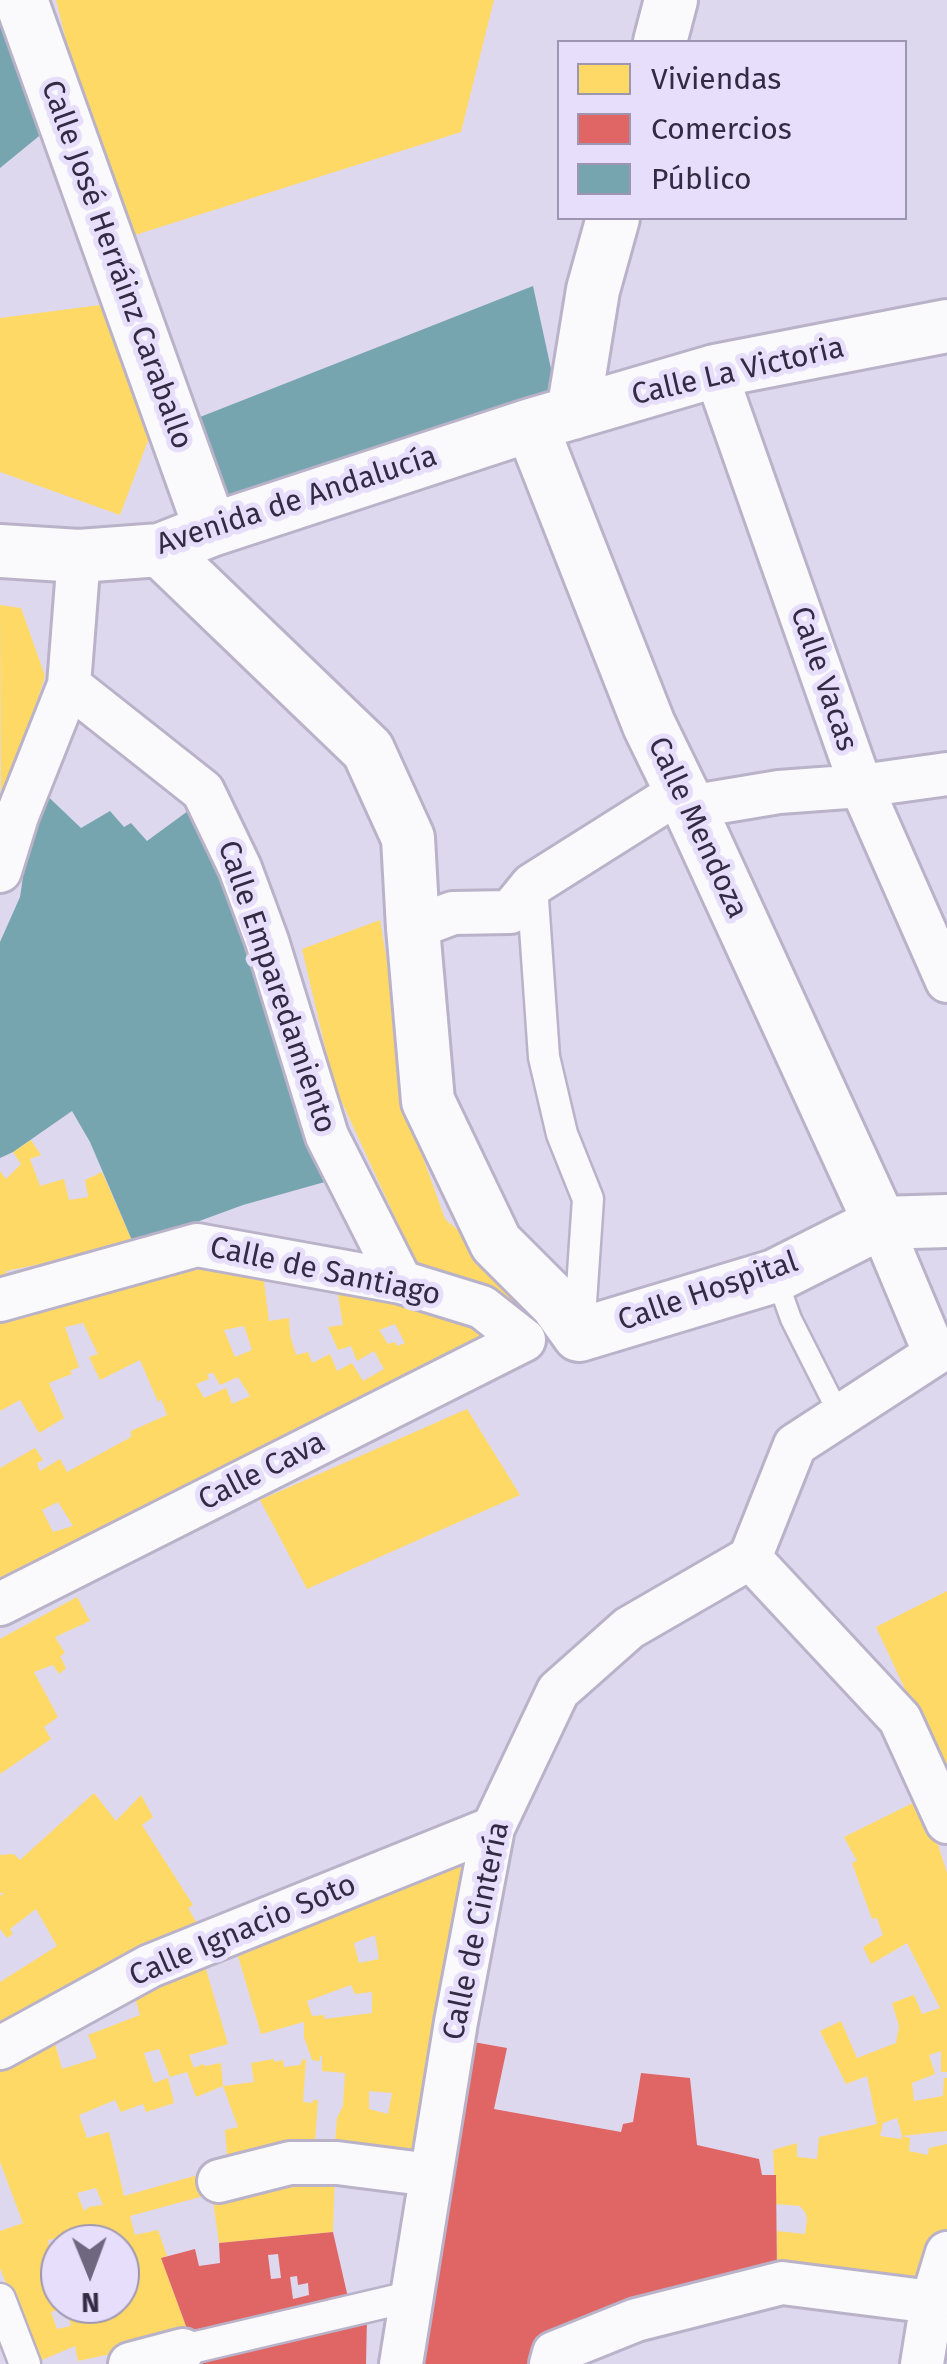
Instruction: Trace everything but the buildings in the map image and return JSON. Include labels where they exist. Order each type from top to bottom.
[{"type":"street","name":"Calle José Herráinz Caraballo","points":[[21,0],[211,530]]},
{"type":"street","points":[[661,40],[671,0]]},
{"type":"street","points":[[552,419],[611,220]]},
{"type":"street","name":"Calle La Victoria","points":[[552,419],[716,372],[947,326]]},
{"type":"street","name":"Calle Vacas","points":[[716,372],[861,786],[947,981]]},
{"type":"street","name":"Avenida de Andalucía","points":[[0,552],[79,556],[160,550],[552,419]]},
{"type":"street","name":"Calle Mendoza","points":[[552,419],[649,725],[880,1224]]},
{"type":"street","points":[[160,550],[368,750],[408,838],[428,1102],[496,1243],[556,1302],[578,1335]]},
{"type":"street","points":[[0,871],[17,816],[68,686],[79,556]]},
{"type":"street","name":"Calle Emparedamiento","points":[[68,686],[203,791],[240,868],[267,941],[327,1136],[401,1282]]},
{"type":"street","points":[[413,928],[453,913],[510,912],[532,885],[685,799],[861,786],[947,774]]},
{"type":"street","points":[[532,885],[544,1056],[562,1134],[588,1199],[578,1335]]},
{"type":"street","name":"Calle Hospital","points":[[524,1340],[547,1344],[775,1276],[880,1224],[947,1221]]},
{"type":"street","points":[[880,1224],[935,1354],[795,1444],[750,1558],[900,1719],[947,1822]]},
{"type":"street","name":"Calle de Santiago","points":[[0,1300],[197,1245],[401,1282],[482,1307],[524,1340]]},
{"type":"street","name":"Calle Cava","points":[[0,1604],[524,1340]]},
{"type":"street","name":"Calle de Cintería","points":[[401,2364],[456,2022],[493,1828],[558,1691],[629,1628],[750,1558]]},
{"type":"street","name":"Calle Ignacio Soto","points":[[0,2048],[150,1966],[493,1828]]},
{"type":"street","points":[[219,2181],[290,2164],[337,2163],[431,2174]]},
{"type":"street","points":[[922,2364],[932,2302],[947,2253]]},
{"type":"street","points":[[551,2364],[554,2353],[636,2320],[782,2283],[932,2302]]},
{"type":"street","points":[[130,2364],[413,2296]]},
{"type":"street","points":[[0,2299],[24,2364]]},
{"type":"lane","points":[[775,1276],[791,1319],[840,1416]]}]
